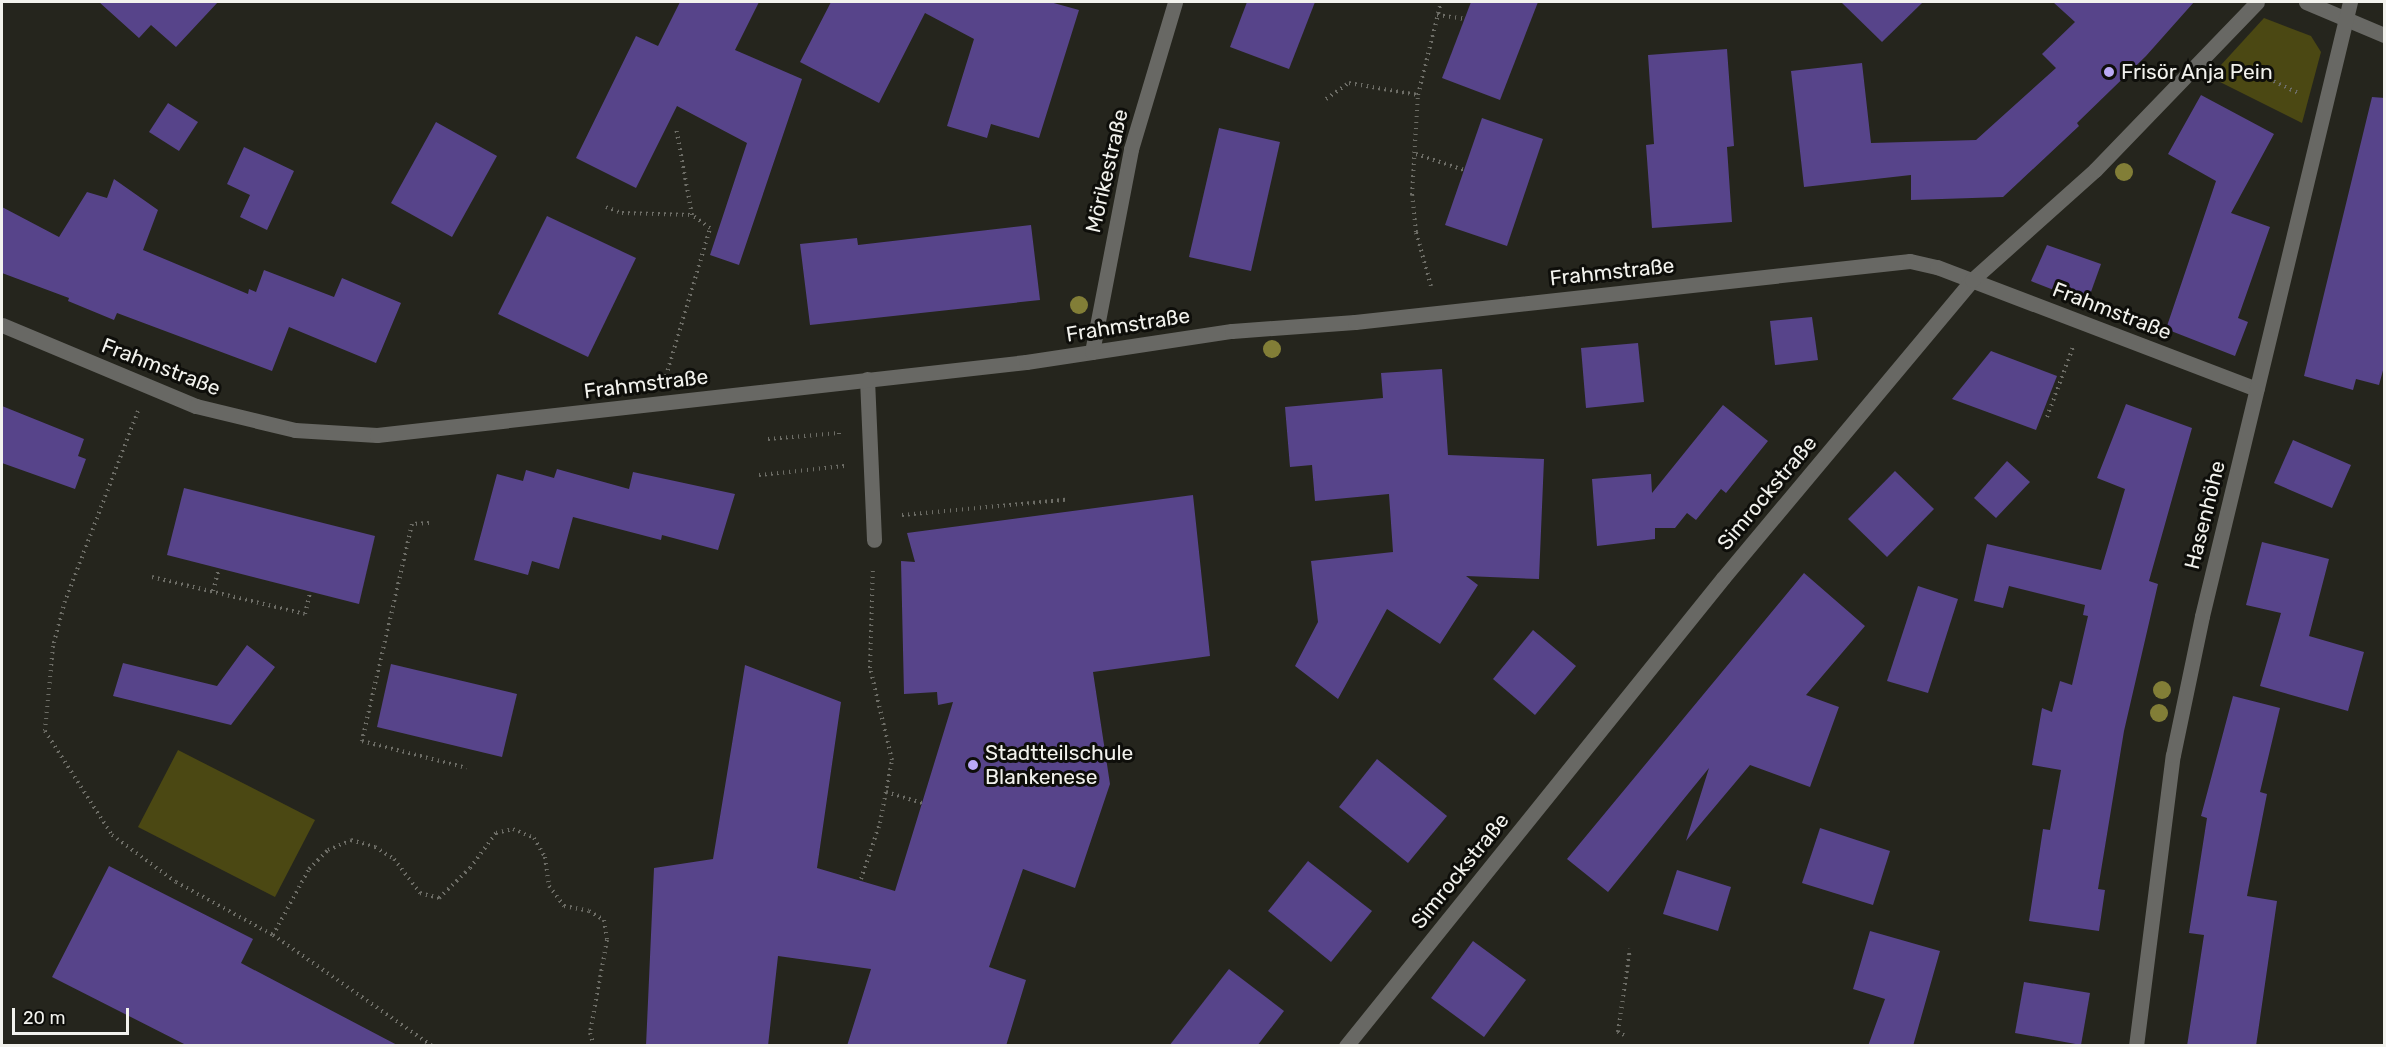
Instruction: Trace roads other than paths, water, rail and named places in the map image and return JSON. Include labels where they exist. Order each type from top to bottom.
[{"type":"street","name":"Mörikestraße","points":[[1092,352],[1131,148],[1175,2]]},
{"type":"street","name":"Simrockstraße","points":[[1346,1046],[1712,591],[1972,280],[2095,170],[2257,2]]},
{"type":"street","points":[[2306,2],[2385,35]]},
{"type":"street","name":"Hasenhöhe","points":[[2136,1046],[2173,755],[2202,616],[2350,2]]},
{"type":"street","name":"Frahmstraße","points":[[2,325],[196,406],[295,430],[377,435],[1092,352],[1232,331],[1355,322],[1910,261],[1972,280],[2257,389]]},
{"type":"street","points":[[867,379],[873,463],[874,540]]},
{"type":"place","name":"Frisör Anja Pein","points":[[2109,72]]},
{"type":"place","name":"Stadtteilschule Blankenese","points":[[973,765]]}]
